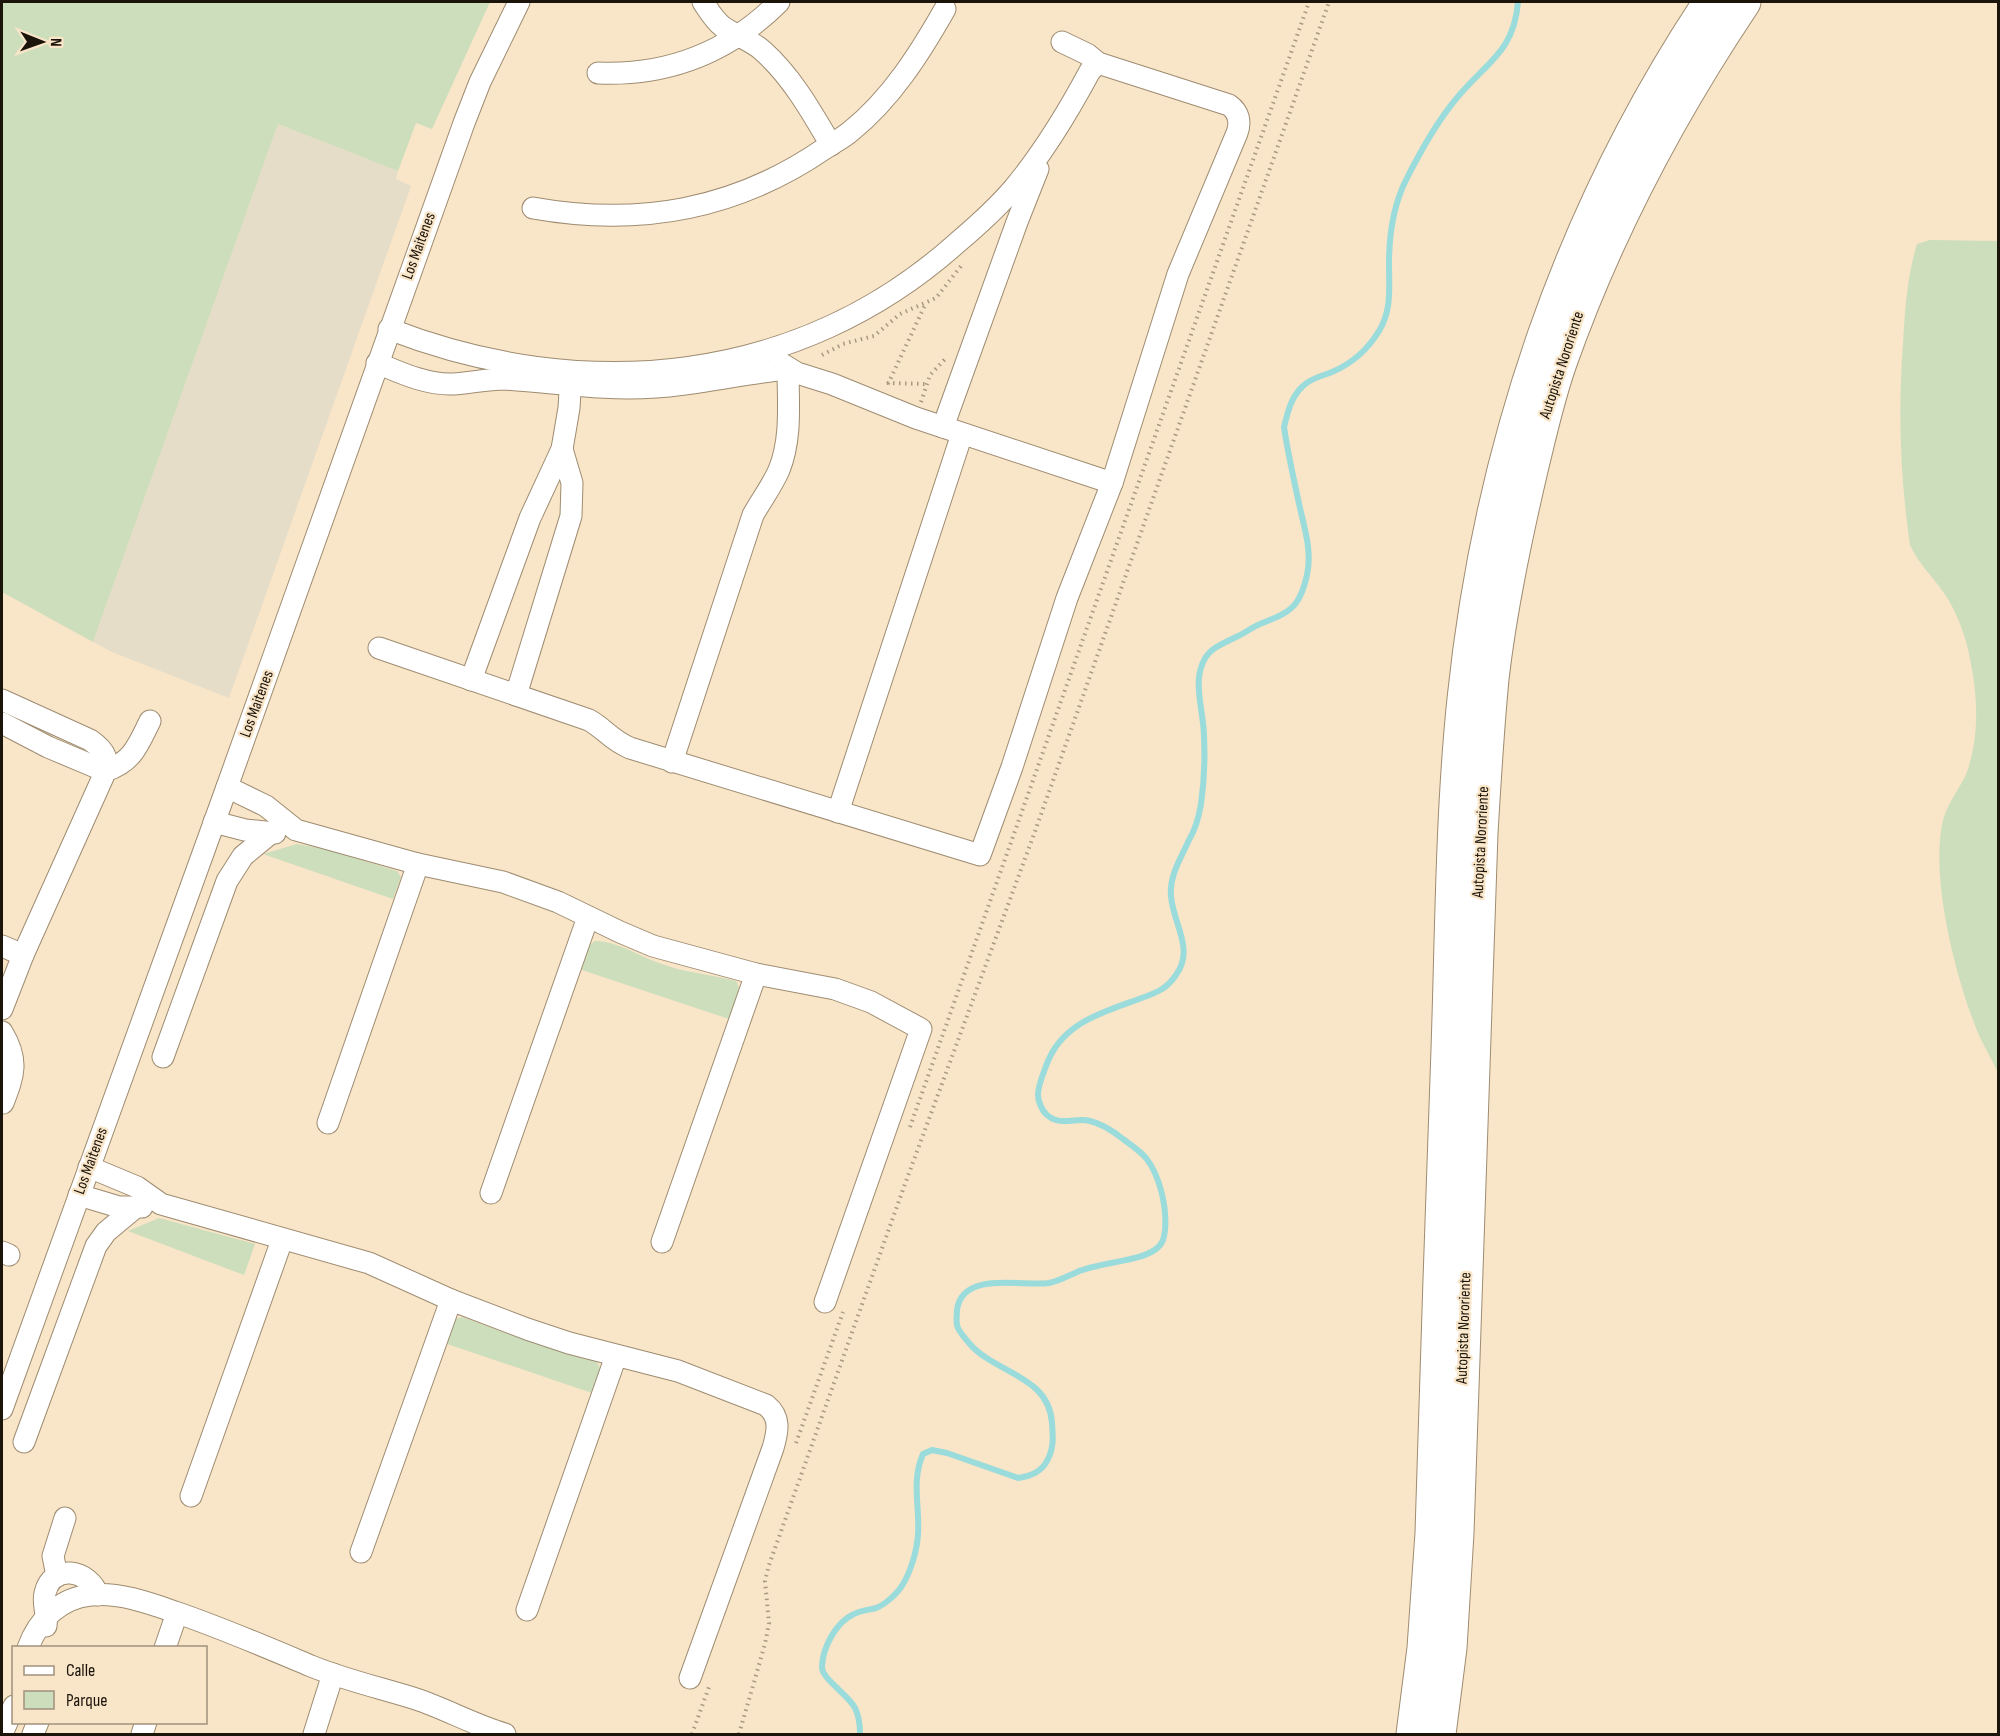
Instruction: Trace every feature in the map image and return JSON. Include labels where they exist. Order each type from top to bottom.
[{"type":"highway","name":"Autopista Nororiente","points":[[1413,1734],[1424,1648],[1432,1533],[1456,819],[1464,700],[1481,586],[1495,513],[1520,409],[1538,350],[1576,250],[1602,189],[1630,135],[1710,2]]},
{"type":"highway","name":"Autopista Nororiente","points":[[1439,1734],[1449,1657],[1455,1574],[1486,743],[1493,677],[1509,577],[1523,504],[1547,407],[1560,362],[1594,274],[1620,215],[1659,141],[1716,42],[1744,2]]},
{"type":"street","name":"Los Maitenes","points":[[2,1409],[464,123],[484,74],[519,2]]},
{"type":"street","points":[[703,2],[723,26],[753,43],[774,62],[803,100],[831,145]]},
{"type":"street","points":[[598,73],[632,73],[695,58],[740,36],[779,2]]},
{"type":"street","points":[[533,208],[564,214],[614,216],[662,213],[724,199],[752,189],[797,167],[851,131],[893,88],[919,53],[945,9]]},
{"type":"street","points":[[379,648],[589,720],[597,724],[616,742],[672,762],[980,855],[1012,767],[1067,598],[1112,483],[1178,274],[1240,122],[1237,112],[1229,105],[1098,63],[1087,54],[1062,42]]},
{"type":"street","points":[[377,363],[420,379],[451,384],[490,379],[571,379],[674,370],[769,350],[814,333],[875,303],[906,284],[936,262],[1001,203],[1049,141],[1090,71],[1098,63]]},
{"type":"street","points":[[838,812],[1017,222],[1049,141]]},
{"type":"street","points":[[1001,203],[1011,206],[1017,222]]},
{"type":"street","points":[[389,329],[466,355],[608,388],[654,387],[788,369]]},
{"type":"street","points":[[769,350],[788,369],[953,430],[1112,483]]},
{"type":"street","points":[[672,762],[753,514],[768,490],[783,458],[788,434],[788,369]]},
{"type":"street","points":[[471,680],[530,518],[562,448],[571,379]]},
{"type":"street","points":[[516,695],[571,516],[572,483],[562,448]]},
{"type":"street","points":[[2,700],[90,740],[101,747],[108,762],[23,955],[2,1009]]},
{"type":"street","points":[[2,723],[48,747],[105,771],[116,768],[130,758],[150,721]]},
{"type":"street","points":[[227,787],[267,806],[296,830]]},
{"type":"street","points":[[214,822],[239,829],[271,833],[296,830],[418,864],[503,882],[558,902],[653,946],[756,974],[835,989],[871,1002],[921,1029],[834,1306]]},
{"type":"street","points":[[163,1057],[227,880],[243,856],[271,833]]},
{"type":"street","points":[[328,1122],[418,864]]},
{"type":"street","points":[[491,1193],[588,917]]},
{"type":"street","points":[[2,946],[23,955]]},
{"type":"street","points":[[662,1242],[756,974]]},
{"type":"street","points":[[2,1032],[8,1044],[14,1070],[3,1103]]},
{"type":"street","points":[[89,1167],[137,1187],[161,1204],[369,1263],[451,1300],[569,1343],[678,1371],[766,1405],[777,1420],[777,1433],[773,1448],[690,1678]]},
{"type":"street","points":[[79,1195],[119,1207],[161,1204]]},
{"type":"street","points":[[24,1442],[96,1246],[106,1232],[136,1207]]},
{"type":"street","points":[[191,1496],[282,1240]]},
{"type":"street","points":[[361,1552],[451,1300]]},
{"type":"street","points":[[527,1610],[616,1356]]},
{"type":"street","points":[[57,1576],[53,1556],[65,1518]]},
{"type":"street","points":[[42,1646],[48,1615],[44,1593],[51,1580],[57,1576],[72,1573],[86,1577],[98,1595]]},
{"type":"street","points":[[28,1646],[48,1615],[71,1600],[98,1595],[138,1600],[214,1625],[333,1674],[416,1699],[496,1733]]},
{"type":"street","points":[[165,1646],[177,1613]]},
{"type":"street","points":[[314,1734],[333,1674]]},
{"type":"street","points":[[2,1734],[12,1711]]},
{"type":"path","points":[[908,1133],[1309,2]]},
{"type":"path","points":[[739,1734],[769,1623],[765,1581],[769,1565],[909,1173],[1037,826],[1329,2]]},
{"type":"path","points":[[822,355],[843,344],[874,336],[900,314],[936,298],[965,260]]},
{"type":"path","points":[[888,384],[926,303]]},
{"type":"path","points":[[814,333],[826,364],[822,381]]},
{"type":"path","points":[[877,381],[888,384],[926,384]]},
{"type":"path","points":[[796,1444],[834,1306]]},
{"type":"path","points":[[692,1734],[712,1679]]},
{"type":"shaded area","points":[[278,124],[398,171],[396,179],[411,186],[229,698],[112,652],[93,642]]},
{"type":"green space","points":[[2,2],[490,2],[432,129],[416,123],[398,171],[278,124],[93,642],[2,592]]},
{"type":"green space","points":[[1930,240],[1998,241],[1998,1073],[1978,1033],[1962,986],[1948,930],[1940,874],[1939,848],[1942,825],[1949,804],[1967,772],[1974,746],[1976,705],[1973,677],[1964,636],[1954,609],[1910,545],[1904,494],[1901,369],[1906,306],[1917,244]]},
{"type":"green space","points":[[297,844],[325,849],[397,871],[401,877],[393,899],[263,854]]},
{"type":"green space","points":[[595,941],[621,946],[671,967],[736,981],[739,990],[729,1019],[582,970],[588,946]]},
{"type":"green space","points":[[159,1218],[255,1244],[244,1275],[128,1231]]},
{"type":"green space","points":[[462,1317],[531,1342],[594,1360],[598,1363],[600,1371],[592,1393],[447,1344],[455,1319]]},
{"type":"waterway","points":[[860,1734],[855,1708],[826,1676],[822,1666],[823,1659],[836,1629],[847,1618],[884,1604],[898,1591],[906,1579],[917,1541],[917,1474],[923,1454],[932,1450],[947,1453],[1018,1478],[1032,1475],[1039,1470],[1050,1455],[1053,1437],[1049,1407],[1031,1385],[980,1353],[964,1337],[957,1321],[957,1310],[961,1298],[970,1289],[981,1285],[1053,1282],[1086,1269],[1140,1257],[1158,1247],[1163,1241],[1164,1202],[1159,1183],[1146,1158],[1115,1133],[1099,1124],[1085,1120],[1052,1119],[1042,1108],[1039,1100],[1040,1084],[1053,1051],[1072,1030],[1097,1015],[1160,990],[1172,980],[1181,965],[1184,956],[1183,946],[1171,889],[1174,874],[1195,827],[1201,804],[1204,779],[1204,730],[1199,692],[1201,668],[1204,660],[1217,646],[1283,614],[1292,607],[1302,593],[1307,575],[1309,558],[1307,541],[1284,427],[1289,410],[1299,390],[1306,383],[1339,369],[1352,360],[1370,344],[1379,331],[1388,307],[1391,232],[1402,190],[1411,169],[1442,118],[1504,46],[1511,34],[1518,2]]}]
